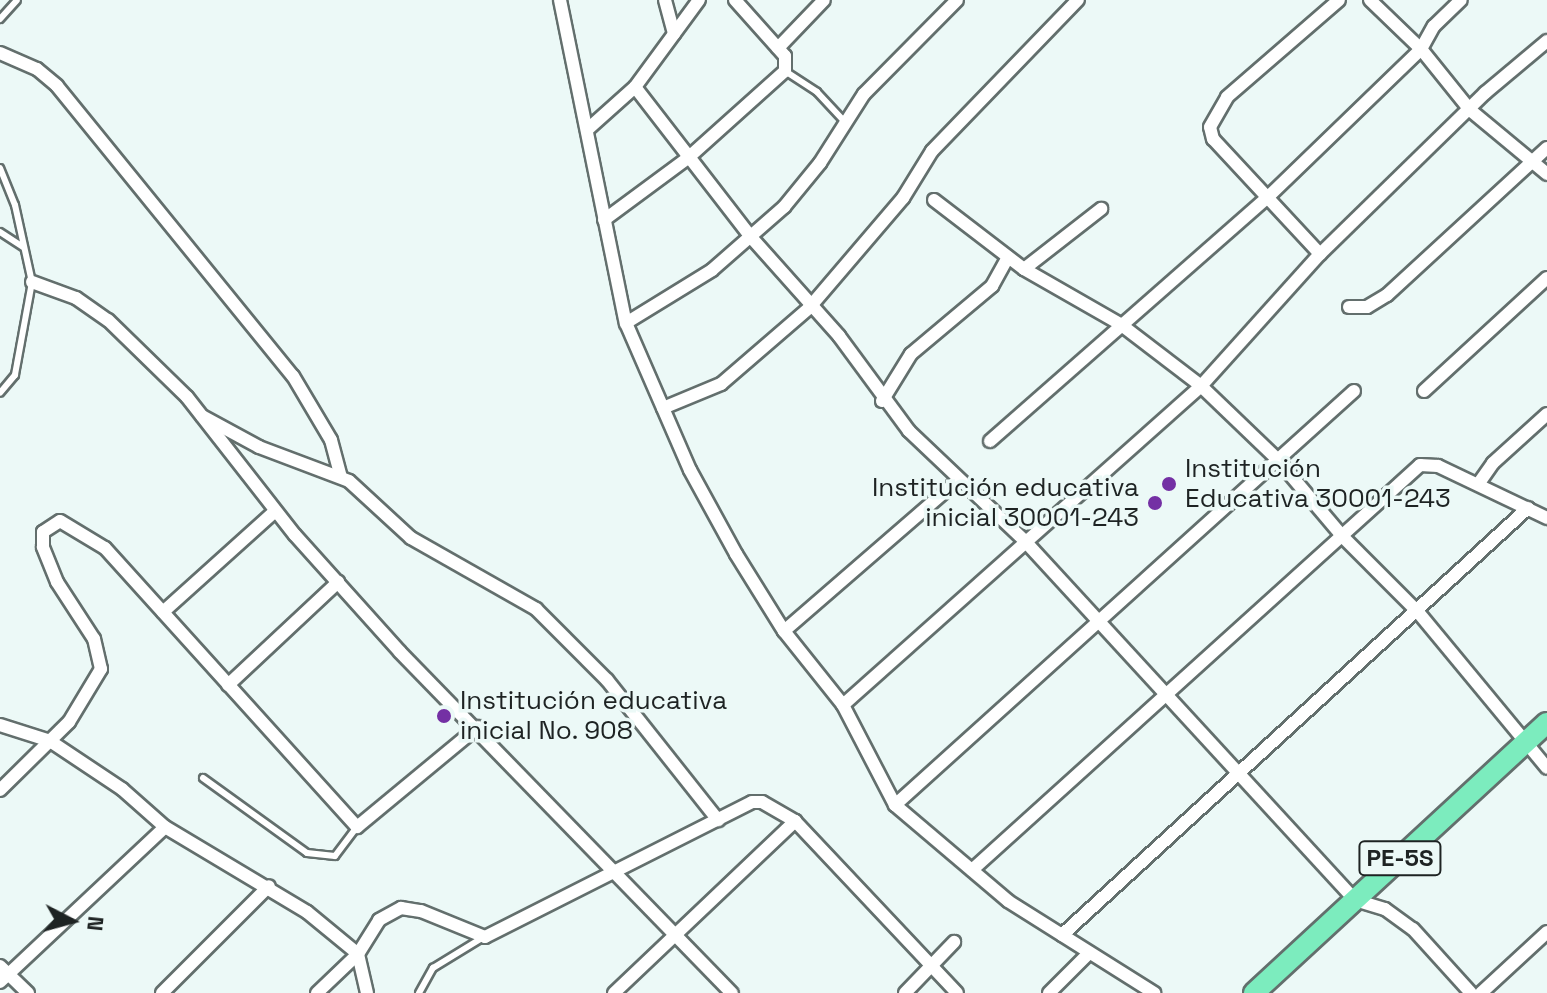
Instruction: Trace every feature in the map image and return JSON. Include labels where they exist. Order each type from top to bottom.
[{"type":"highway","name":"PE-5S","points":[[1254,993],[1547,723]]},
{"type":"street","points":[[560,0],[626,323],[690,470],[784,631],[843,705],[895,805],[972,870],[1062,935],[1154,993]]},
{"type":"street","points":[[665,0],[674,34]]},
{"type":"street","points":[[588,129],[635,87],[699,0]]},
{"type":"street","points":[[604,220],[689,157],[785,71],[787,61],[778,48],[735,0]]},
{"type":"street","points":[[778,48],[824,0]]},
{"type":"street","points":[[626,323],[712,270],[750,236],[802,185],[864,94],[957,0]]},
{"type":"street","points":[[663,408],[721,384],[809,308],[903,198],[932,151],[1078,0]]},
{"type":"street","points":[[1320,254],[1213,139],[1214,116],[1227,97],[1339,0]]},
{"type":"street","points":[[1370,0],[1421,49],[1470,110],[1547,174]]},
{"type":"street","points":[[990,441],[1269,196],[1421,49],[1461,0]]},
{"type":"street","points":[[843,705],[1024,540],[1201,386],[1320,254],[1547,41]]},
{"type":"street","points":[[0,53],[37,69],[57,86],[293,376],[327,433],[341,477]]},
{"type":"street","points":[[635,87],[750,236],[809,308],[839,336],[882,401],[957,481],[1024,540],[1098,623],[1170,695],[1235,772],[1355,900],[1385,909],[1413,929],[1471,993]]},
{"type":"street","points":[[1349,307],[1367,307],[1387,295],[1547,148]]},
{"type":"street","points":[[934,200],[1024,269],[1120,324],[1201,386],[1277,459],[1342,536],[1418,612],[1547,768]]},
{"type":"street","points":[[1024,269],[1101,209]]},
{"type":"street","points":[[882,401],[911,354],[992,286],[1008,257]]},
{"type":"street","points":[[1424,391],[1547,278]]},
{"type":"street","points":[[32,282],[76,298],[108,320],[199,415],[275,511],[338,582],[732,993]]},
{"type":"street","points":[[895,805],[1354,391]]},
{"type":"street","points":[[1479,483],[1493,463],[1547,414]]},
{"type":"street","points":[[199,415],[259,447],[341,477],[411,538],[536,609],[566,637],[718,820]]},
{"type":"street","points":[[972,870],[1170,695],[1420,465],[1430,464],[1479,483],[1547,518]]},
{"type":"street","points":[[784,631],[957,481]]},
{"type":"street","points":[[1062,935],[1235,772],[1418,612],[1528,508]]},
{"type":"street","points":[[163,612],[275,511]]},
{"type":"street","points":[[0,790],[69,722],[102,661],[57,582],[43,547],[43,532],[60,521],[83,532],[105,548],[357,827],[478,727]]},
{"type":"street","points":[[228,685],[338,582]]},
{"type":"street","points":[[0,725],[50,741],[122,789],[165,827],[269,886],[358,954],[367,993]]},
{"type":"street","points":[[317,993],[358,954],[379,920],[401,908],[421,911],[485,937],[718,820],[762,802],[795,821],[957,993]]},
{"type":"street","points":[[614,993],[795,821]]},
{"type":"street","points":[[28,993],[3,974],[165,827]]},
{"type":"street","points":[[162,993],[269,886]]},
{"type":"street","points":[[1481,993],[1547,932]]},
{"type":"street","points":[[905,993],[954,942]]},
{"type":"street","points":[[1049,993],[1089,953]]},
{"type":"lane","points":[[0,19],[17,0]]},
{"type":"lane","points":[[785,71],[817,92],[845,122]]},
{"type":"lane","points":[[0,168],[32,282],[15,375],[0,393]]},
{"type":"lane","points":[[0,232],[23,247]]},
{"type":"lane","points":[[203,778],[307,853],[335,856],[357,827]]},
{"type":"lane","points":[[419,993],[433,968],[485,937]]},
{"type":"place","name":"Institución Educativa 30001-243","points":[[1169,484]]},
{"type":"place","name":"Institución educativa inicial 30001-243","points":[[1155,503]]},
{"type":"place","name":"Institución educativa inicial No. 908","points":[[444,716]]}]
